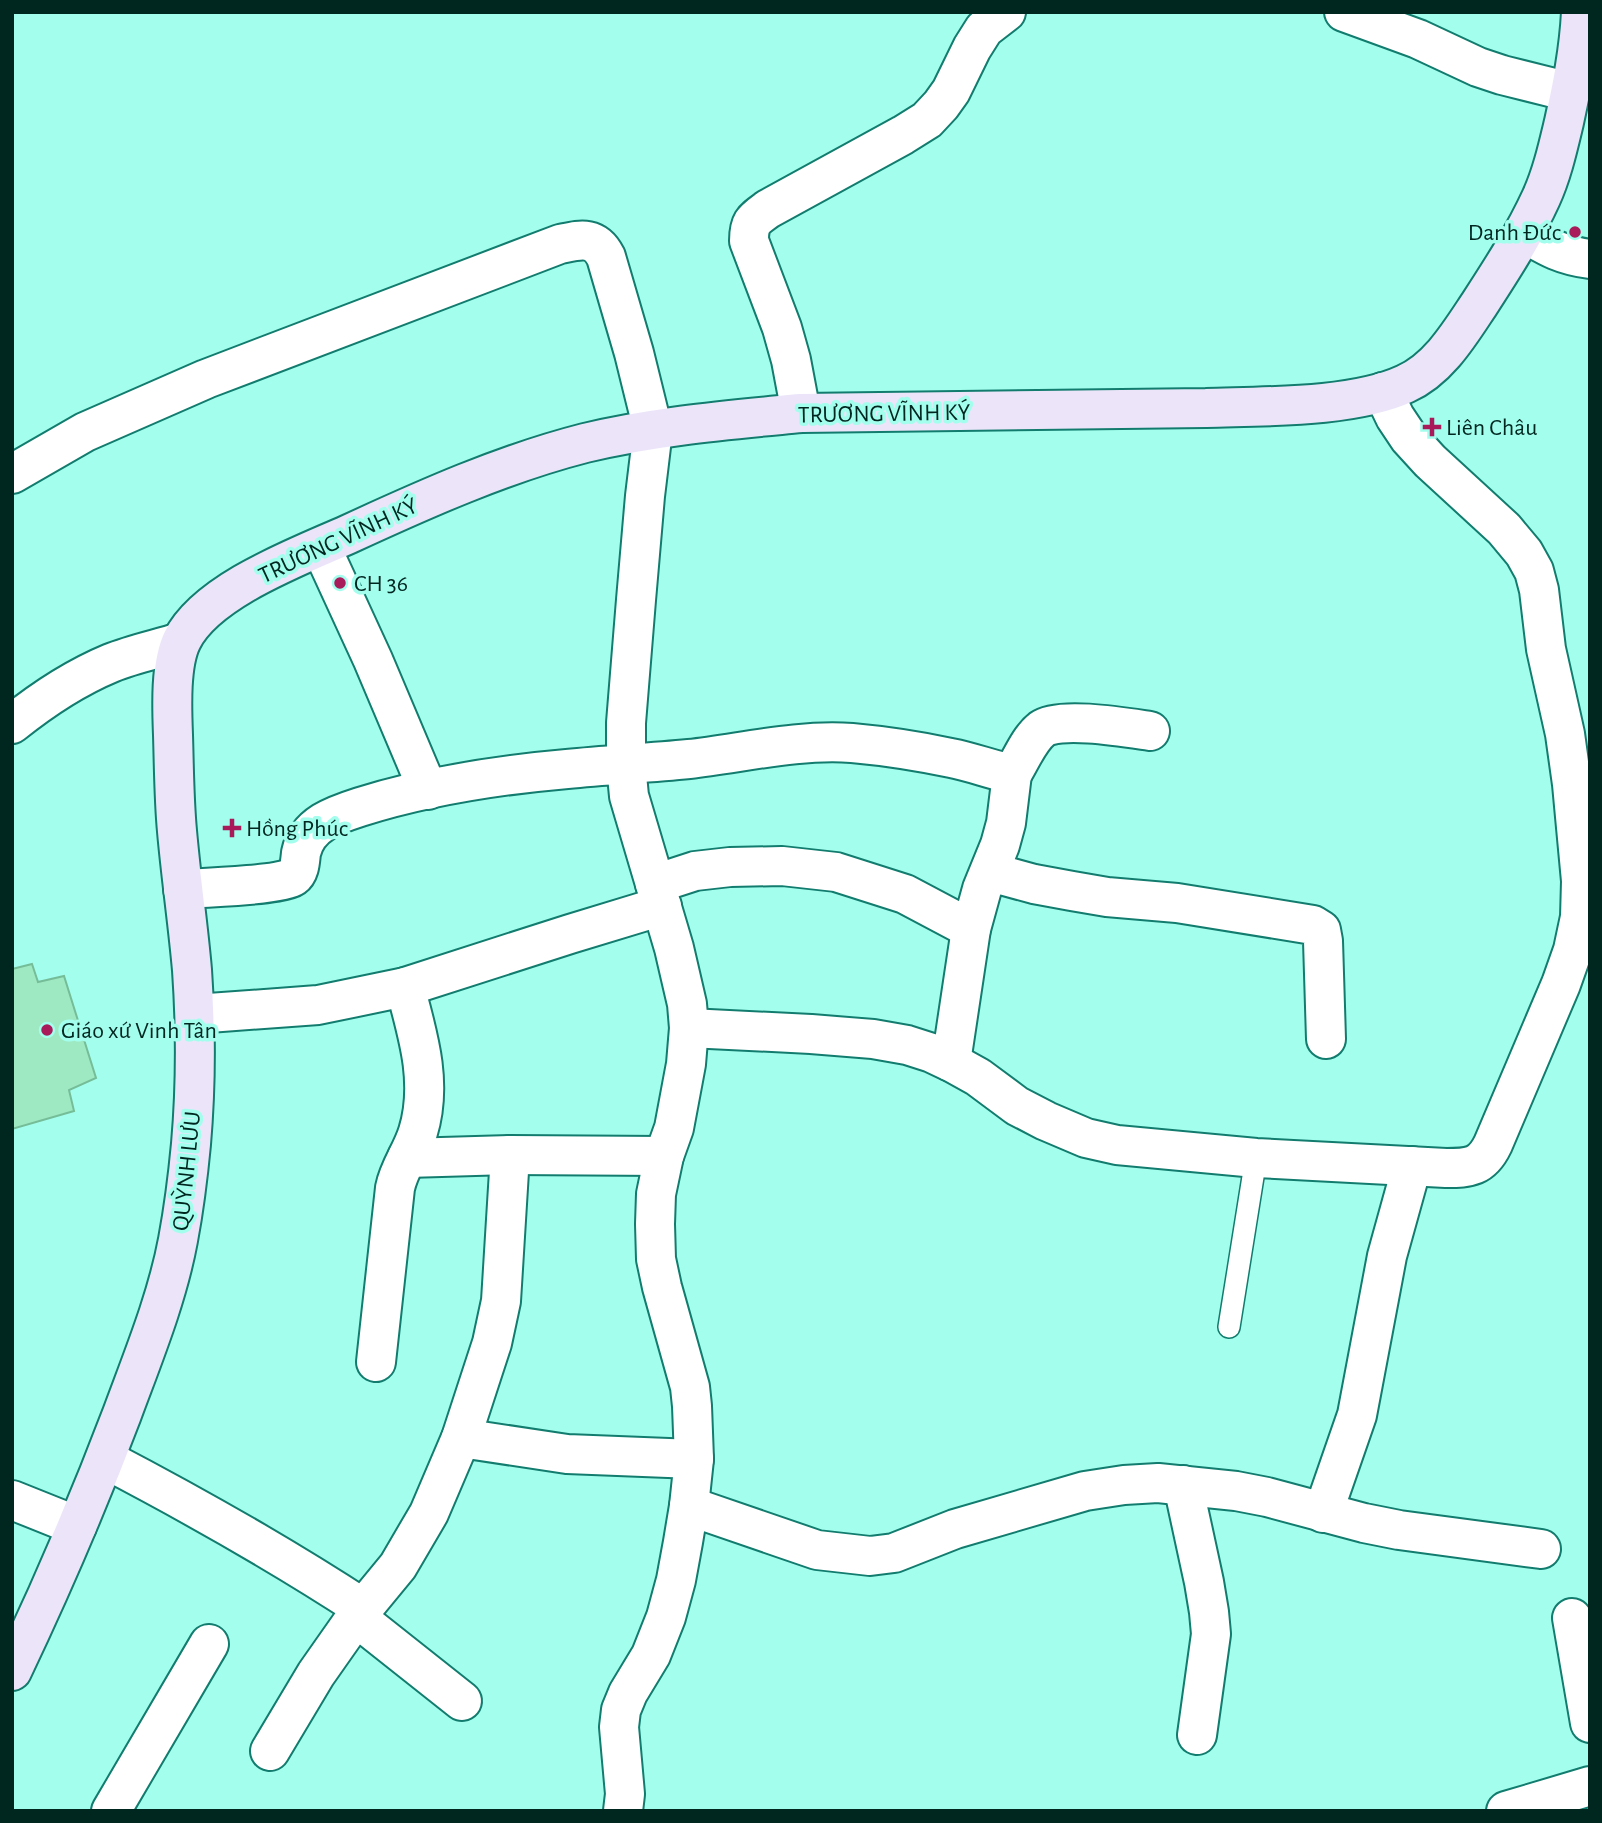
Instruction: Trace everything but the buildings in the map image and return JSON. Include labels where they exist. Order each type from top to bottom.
[{"type":"main road","name":"TRƯƠNG VĨNH KÝ","points":[[180,642],[191,625],[206,611],[271,569],[468,481],[586,443],[653,430],[801,413],[1206,408],[1314,403],[1350,399],[1407,384],[1444,353],[1506,264],[1524,233],[1542,196],[1560,139],[1583,37]]},
{"type":"main road","name":"QUỲNH LƯU","points":[[12,1671],[105,1459],[148,1345],[178,1244],[191,1145],[196,1058],[195,1014],[174,783],[172,708],[175,661],[180,642]]},
{"type":"street","points":[[801,413],[782,328],[748,241],[752,221],[768,209],[927,120],[951,91],[984,29],[1006,12]]},
{"type":"street","points":[[1344,12],[1418,39],[1478,67],[1570,92]]},
{"type":"street","points":[[1524,233],[1564,255],[1590,259]]},
{"type":"street","points":[[12,474],[85,432],[206,379],[560,244],[591,241],[601,247],[606,257],[653,430],[626,723],[626,765],[629,796],[687,1004],[687,1064],[674,1128],[656,1194],[655,1224],[656,1259],[662,1287],[690,1387],[694,1459],[676,1580],[666,1617],[651,1655],[621,1710],[618,1727],[625,1794],[623,1811]]},
{"type":"street","points":[[689,1028],[873,1039],[907,1045],[951,1062],[978,1077],[1017,1106],[1086,1138],[1117,1145],[1256,1158],[1412,1166],[1461,1168],[1482,1162],[1561,984],[1585,917],[1572,784],[1534,570],[1504,529],[1409,438],[1382,392]]},
{"type":"street","points":[[321,547],[428,790]]},
{"type":"street","points":[[12,724],[39,702],[71,682],[113,662],[180,642]]},
{"type":"street","points":[[951,1062],[971,929],[1006,823],[1012,774],[1043,728],[1093,724],[1150,731]]},
{"type":"street","points":[[183,889],[290,880],[297,873],[307,836],[317,826],[338,814],[428,790],[501,776],[692,759],[799,744],[849,743],[953,758],[1012,774]]},
{"type":"street","points":[[195,1014],[318,1005],[405,987],[570,934],[658,895],[695,871],[730,867],[782,866],[836,873],[905,894],[971,929]]},
{"type":"street","points":[[990,872],[1034,884],[1107,897],[1177,903],[1312,925],[1321,930],[1323,941],[1326,1038]]},
{"type":"street","points":[[376,1362],[395,1188],[398,1175],[417,1136],[422,1116],[425,1075],[420,1042],[405,987]]},
{"type":"street","points":[[407,1158],[510,1155],[664,1157]]},
{"type":"street","points":[[270,1751],[316,1674],[398,1566],[424,1522],[461,1438],[492,1343],[500,1301],[510,1155]]},
{"type":"street","points":[[1322,1513],[1357,1415],[1387,1256],[1412,1166]]},
{"type":"street","points":[[461,1438],[567,1454],[694,1459]]},
{"type":"street","points":[[105,1459],[275,1553],[360,1613],[462,1701]]},
{"type":"street","points":[[689,1506],[817,1550],[870,1556],[894,1553],[955,1529],[1085,1491],[1158,1483],[1246,1493],[1399,1530],[1541,1549]]},
{"type":"street","points":[[1183,1485],[1204,1582],[1211,1634],[1197,1735]]},
{"type":"street","points":[[12,1500],[77,1526]]},
{"type":"street","points":[[1572,1618],[1590,1723]]},
{"type":"street","points":[[111,1811],[209,1644]]},
{"type":"street","points":[[1506,1811],[1590,1786]]},
{"type":"lane","points":[[1229,1327],[1256,1158]]},
{"type":"place","name":"Danh Đức","points":[[1575,232]]},
{"type":"place","name":"Liên Châu","points":[[1432,427]]},
{"type":"place","name":"CH 36","points":[[340,583]]},
{"type":"place","name":"Hồng Phúc","points":[[232,828]]},
{"type":"place","name":"Giáo xứ Vinh Tân","points":[[47,1030]]}]
